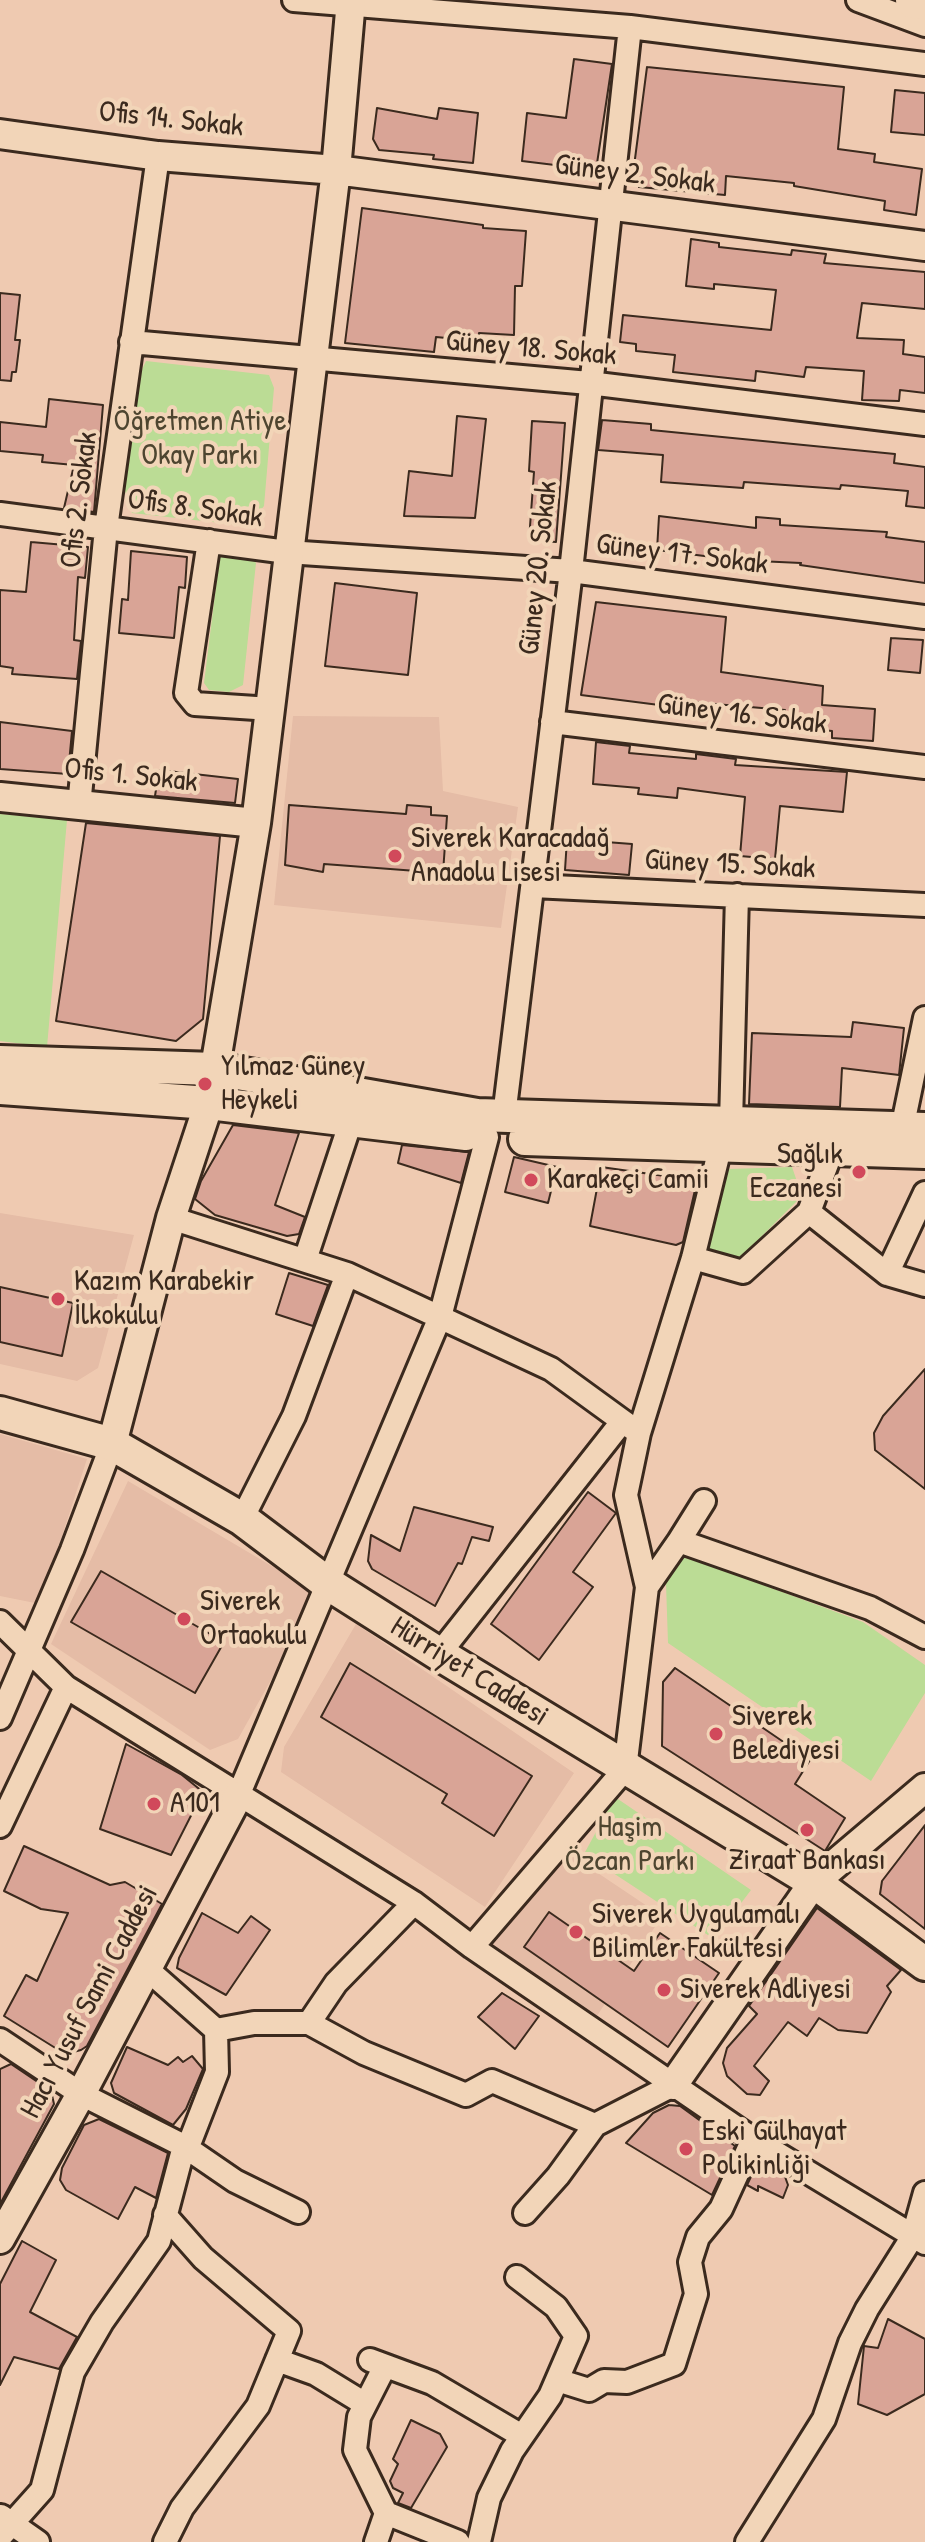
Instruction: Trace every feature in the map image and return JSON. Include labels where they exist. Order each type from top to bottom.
[{"type":"highway","points":[[914,0],[925,1]]},
{"type":"main road","points":[[0,1062],[215,1069],[496,1126]]},
{"type":"main road","points":[[0,1088],[209,1103],[352,1118],[726,1136],[833,1148],[925,1152]]},
{"type":"main road","points":[[726,1136],[914,1129]]},
{"type":"main road","name":"Hürriyet Caddesi","points":[[0,1413],[112,1444],[242,1519],[327,1583],[625,1769],[814,1882],[925,1964]]},
{"type":"street","points":[[294,0],[630,27],[925,64]]},
{"type":"street","points":[[858,0],[925,25]]},
{"type":"street","points":[[0,1718],[29,1654],[112,1444],[171,1218],[209,1103],[256,823],[271,709],[287,552],[336,170],[350,3]]},
{"type":"street","name":"Güney 20. Sokak","points":[[238,1796],[440,1317],[496,1126],[533,886],[571,571],[608,206],[630,27]]},
{"type":"street","name":"Ofis 14. Sokak","points":[[0,134],[158,156],[336,170]]},
{"type":"street","name":"Ofis 2. Sokak","points":[[79,806],[106,528],[158,156]]},
{"type":"street","name":"Güney 2. Sokak","points":[[336,170],[925,246]]},
{"type":"street","name":"Güney 18. Sokak","points":[[131,342],[589,383],[925,424]]},
{"type":"street","name":"Ofis 8. Sokak","points":[[0,514],[287,552]]},
{"type":"street","points":[[209,541],[186,693],[195,704],[271,709]]},
{"type":"street","name":"Güney 17. Sokak","points":[[287,552],[571,571],[925,617]]},
{"type":"street","name":"Güney 16. Sokak","points":[[552,722],[925,767]]},
{"type":"street","name":"Ofis 1. Sokak","points":[[0,797],[256,823]]},
{"type":"street","name":"Güney 15. Sokak","points":[[533,886],[925,905]]},
{"type":"street","points":[[472,1947],[625,1769],[647,1587],[626,1495],[630,1428],[693,1258],[726,1136],[737,895]]},
{"type":"street","points":[[914,1129],[925,1018]]},
{"type":"street","points":[[305,1260],[352,1118]]},
{"type":"street","points":[[693,1258],[743,1272],[809,1212],[833,1148]]},
{"type":"street","points":[[887,1274],[925,1193]]},
{"type":"street","points":[[809,1212],[887,1274],[925,1285]]},
{"type":"street","points":[[171,1218],[347,1274],[551,1369],[630,1428]]},
{"type":"street","points":[[242,1519],[294,1416],[347,1274]]},
{"type":"street","points":[[439,1654],[630,1428]]},
{"type":"street","points":[[647,1587],[704,1501]]},
{"type":"street","points":[[679,1541],[870,1608],[925,1637]]},
{"type":"street","points":[[0,1622],[29,1654],[66,1687],[414,1903],[472,1947],[753,2139],[919,2239]]},
{"type":"street","points":[[0,1826],[66,1687]]},
{"type":"street","points":[[525,2213],[558,2176],[595,2125],[673,2085],[814,1882],[925,1788]]},
{"type":"street","name":"Hacı Yusuf Sami Caddesi","points":[[0,2239],[81,2094],[238,1796]]},
{"type":"street","points":[[309,2023],[336,1983],[414,1903]]},
{"type":"street","points":[[38,2542],[4,2525],[42,2490],[73,2372],[102,2322],[159,2241],[184,2146],[191,2139],[217,2072],[216,2030],[147,1969]]},
{"type":"street","points":[[216,2030],[254,2023],[309,2023],[364,2053],[466,2095],[492,2081],[595,2125]]},
{"type":"street","points":[[0,2040],[81,2094],[184,2146],[235,2181],[298,2212]]},
{"type":"street","points":[[557,2380],[589,2390],[604,2381],[627,2382],[674,2364],[696,2294],[690,2262],[698,2237],[721,2209],[753,2139]]},
{"type":"street","points":[[747,2542],[812,2440],[861,2320],[919,2239],[925,2193]]},
{"type":"street","points":[[165,2215],[203,2258],[289,2331],[258,2406],[182,2508],[165,2542]]},
{"type":"street","points":[[479,2542],[489,2498],[522,2436],[550,2396],[576,2336],[556,2307],[517,2277]]},
{"type":"street","points":[[277,2360],[316,2374],[365,2404]]},
{"type":"street","points":[[458,2542],[386,2513],[355,2450],[359,2417],[377,2363],[432,2383],[522,2436]]},
{"type":"street","points":[[376,2542],[386,2513]]},
{"type":"shaded area","name":"Siverek Karacadağ Anadolu Lisesi","points":[[293,716],[439,717],[443,791],[518,807],[501,928],[274,905]]},
{"type":"shaded area","name":"Kazım Karabekir İlkokulu","points":[[0,1213],[134,1235],[98,1368],[77,1381],[0,1364]]},
{"type":"shaded area","points":[[0,1434],[87,1459],[40,1604],[0,1596]]},
{"type":"shaded area","name":"Siverek Ortaokulu","points":[[128,1481],[319,1594],[238,1739],[210,1750],[51,1644]]},
{"type":"shaded area","points":[[356,1624],[574,1773],[485,1907],[281,1772],[284,1747]]},
{"type":"shaded area","name":"Siverek Uygulamalı Bilimler Fakültesi","points":[[565,1851],[662,1916],[593,2022],[488,1949]]},
{"type":"green space","name":"Öğretmen Atiye Okay Parkı","points":[[146,361],[269,375],[274,388],[264,506],[248,526],[132,513],[124,488],[139,376]]},
{"type":"green space","points":[[220,554],[250,556],[256,563],[243,685],[229,692],[209,690],[204,683]]},
{"type":"green space","points":[[0,814],[67,820],[47,1047],[0,1041]]},
{"type":"green space","points":[[792,1167],[802,1196],[732,1266],[705,1250],[721,1181],[728,1169]]},
{"type":"green space","points":[[680,1554],[863,1622],[925,1665],[925,1693],[871,1781],[668,1643],[666,1584]]},
{"type":"green space","name":"Haşim Özcan Parkı","points":[[615,1797],[751,1890],[714,1939],[584,1854]]},
{"type":"building","points":[[574,59],[612,64],[596,170],[522,161],[527,113],[566,118]]},
{"type":"building","points":[[647,67],[844,87],[838,149],[875,154],[874,162],[922,169],[916,215],[884,210],[885,201],[794,186],[794,183],[726,176],[725,195],[639,187],[633,174]]},
{"type":"building","points":[[895,90],[925,93],[925,135],[891,132]]},
{"type":"building","points":[[377,108],[437,119],[439,108],[478,113],[473,163],[433,159],[434,155],[379,150],[373,139]]},
{"type":"building","points":[[362,208],[483,225],[483,228],[526,231],[522,286],[515,286],[514,335],[479,333],[478,341],[436,337],[434,352],[345,343]]},
{"type":"building","points":[[691,239],[719,243],[719,247],[791,255],[792,250],[826,254],[824,263],[925,272],[925,309],[862,303],[857,338],[904,340],[903,354],[925,357],[925,393],[900,390],[899,401],[862,400],[864,371],[806,367],[804,377],[756,371],[755,381],[673,372],[675,355],[636,351],[636,344],[620,342],[623,315],[771,330],[776,290],[714,284],[714,289],[686,286]]},
{"type":"building","points":[[0,293],[20,295],[15,340],[20,340],[16,372],[12,372],[11,381],[0,380]]},
{"type":"building","points":[[49,399],[103,405],[94,512],[64,508],[74,465],[42,462],[43,455],[0,451],[0,422],[46,427]]},
{"type":"building","points":[[457,416],[486,419],[475,518],[404,516],[409,471],[452,476]]},
{"type":"building","points":[[602,420],[651,424],[651,430],[895,454],[894,463],[925,467],[925,508],[906,506],[908,491],[841,485],[840,489],[744,482],[743,488],[661,482],[663,455],[598,450]]},
{"type":"building","points":[[532,421],[565,423],[556,542],[529,540],[534,472],[529,471]]},
{"type":"building","points":[[659,516],[756,528],[756,517],[780,519],[780,525],[887,532],[886,537],[925,542],[925,583],[801,563],[736,560],[657,550]]},
{"type":"building","points":[[31,542],[88,547],[85,578],[78,577],[74,640],[81,641],[77,679],[12,674],[13,668],[0,666],[0,590],[26,592]]},
{"type":"building","points":[[131,551],[187,557],[185,588],[179,587],[174,638],[119,633],[122,599],[128,600]]},
{"type":"building","points":[[335,583],[417,593],[408,675],[325,666]]},
{"type":"building","points":[[596,602],[726,617],[721,672],[823,686],[822,705],[875,709],[873,741],[832,738],[832,731],[784,726],[785,710],[668,700],[667,706],[581,695]]},
{"type":"building","points":[[891,638],[923,640],[920,673],[888,670]]},
{"type":"building","points":[[0,722],[72,731],[68,774],[0,769]]},
{"type":"building","points":[[596,742],[630,746],[629,753],[696,759],[696,754],[736,759],[735,765],[847,772],[843,812],[780,806],[775,859],[740,856],[745,797],[678,788],[677,798],[638,794],[639,788],[593,784]]},
{"type":"building","points":[[159,770],[238,779],[235,803],[155,796]]},
{"type":"building","points":[[289,805],[406,814],[407,805],[431,807],[431,815],[447,816],[443,873],[324,864],[323,872],[285,865]]},
{"type":"building","points":[[86,823],[220,836],[203,1019],[176,1041],[56,1021]]},
{"type":"building","points":[[567,839],[632,844],[629,875],[565,870]]},
{"type":"building","points":[[853,1022],[904,1028],[899,1075],[842,1068],[840,1107],[749,1104],[752,1033],[851,1037]]},
{"type":"building","points":[[233,1125],[299,1133],[275,1205],[305,1217],[299,1234],[287,1236],[215,1215],[195,1199],[201,1181]]},
{"type":"building","points":[[402,1145],[469,1152],[461,1183],[398,1163]]},
{"type":"building","name":"Karakeçi Camii","points":[[514,1157],[557,1167],[548,1203],[505,1192]]},
{"type":"building","points":[[601,1167],[686,1179],[695,1190],[683,1242],[676,1245],[590,1226]]},
{"type":"building","points":[[289,1273],[328,1285],[313,1326],[276,1314]]},
{"type":"building","points":[[0,1287],[73,1303],[62,1356],[0,1342]]},
{"type":"building","points":[[925,1369],[925,1489],[875,1450],[874,1433],[883,1416]]},
{"type":"building","points":[[588,1492],[616,1513],[573,1572],[593,1587],[539,1660],[491,1624]]},
{"type":"building","points":[[414,1507],[493,1527],[489,1541],[472,1537],[462,1564],[458,1563],[435,1606],[372,1569],[368,1561],[371,1535],[400,1551]]},
{"type":"building","points":[[101,1571],[224,1642],[195,1693],[71,1622]]},
{"type":"building","points":[[350,1663],[532,1776],[494,1836],[442,1803],[447,1794],[321,1717]]},
{"type":"building","name":"Siverek Belediyesi","points":[[675,1668],[810,1760],[795,1784],[845,1818],[825,1851],[662,1746],[663,1682]]},
{"type":"building","points":[[126,1744],[182,1775],[203,1792],[171,1855],[100,1829]]},
{"type":"building","points":[[925,1825],[925,1929],[880,1894],[882,1881]]},
{"type":"building","points":[[24,1846],[110,1885],[125,1882],[162,1904],[87,2046],[65,2054],[4,2016],[26,1975],[37,1981],[68,1913],[41,1909],[4,1891]]},
{"type":"building","points":[[817,1908],[901,1970],[887,1986],[891,1992],[867,2033],[838,2030],[819,2018],[807,2036],[788,2022],[754,2066],[769,2081],[760,2095],[747,2094],[727,2076],[723,2063],[727,2048],[757,2014],[749,2006]]},
{"type":"building","points":[[549,1912],[634,1971],[660,1933],[719,1973],[668,2047],[524,1947]]},
{"type":"building","points":[[202,1913],[238,1933],[251,1916],[270,1930],[226,1995],[177,1968]]},
{"type":"building","points":[[502,1993],[539,2016],[515,2049],[478,2017]]},
{"type":"building","points":[[127,2047],[168,2065],[178,2057],[183,2062],[192,2056],[203,2069],[186,2109],[173,2125],[114,2093],[111,2083]]},
{"type":"building","points":[[11,2064],[51,2091],[54,2104],[0,2204],[0,2069]]},
{"type":"building","name":"Eski Gülhayat Polikinliği","points":[[669,2105],[680,2106],[735,2146],[712,2195],[626,2143],[653,2113]]},
{"type":"building","points":[[99,2119],[168,2153],[156,2198],[135,2187],[118,2219],[66,2190],[60,2180],[62,2168],[84,2125]]},
{"type":"building","points":[[759,2160],[784,2174],[788,2185],[783,2198],[758,2186],[758,2191],[747,2185]]},
{"type":"building","points":[[22,2241],[56,2260],[30,2312],[77,2337],[59,2369],[14,2357],[0,2385],[0,2284]]},
{"type":"building","points":[[888,2319],[925,2339],[925,2394],[887,2415],[858,2404],[864,2346],[878,2348]]},
{"type":"building","points":[[411,2420],[440,2434],[447,2447],[411,2508],[398,2503],[403,2493],[393,2488],[390,2481],[398,2464],[393,2459]]},
{"type":"place","name":"Siverek Karacadağ Anadolu Lisesi","points":[[395,856]]},
{"type":"place","name":"Yılmaz Güney Heykeli","points":[[205,1084]]},
{"type":"place","name":"Sağlık Eczanesi","points":[[859,1172]]},
{"type":"place","name":"Karakeçi Camii","points":[[531,1180]]},
{"type":"place","name":"Kazım Karabekir İlkokulu","points":[[58,1299]]},
{"type":"place","name":"Siverek Ortaokulu","points":[[184,1619]]},
{"type":"place","name":"Siverek Belediyesi","points":[[716,1734]]},
{"type":"place","name":"A101","points":[[154,1804]]},
{"type":"place","name":"Ziraat Bankası","points":[[807,1830]]},
{"type":"place","name":"Siverek Uygulamalı Bilimler Fakültesi","points":[[576,1932]]},
{"type":"place","name":"Siverek Adliyesi","points":[[664,1990]]},
{"type":"place","name":"Eski Gülhayat Polikinliği","points":[[686,2149]]}]
